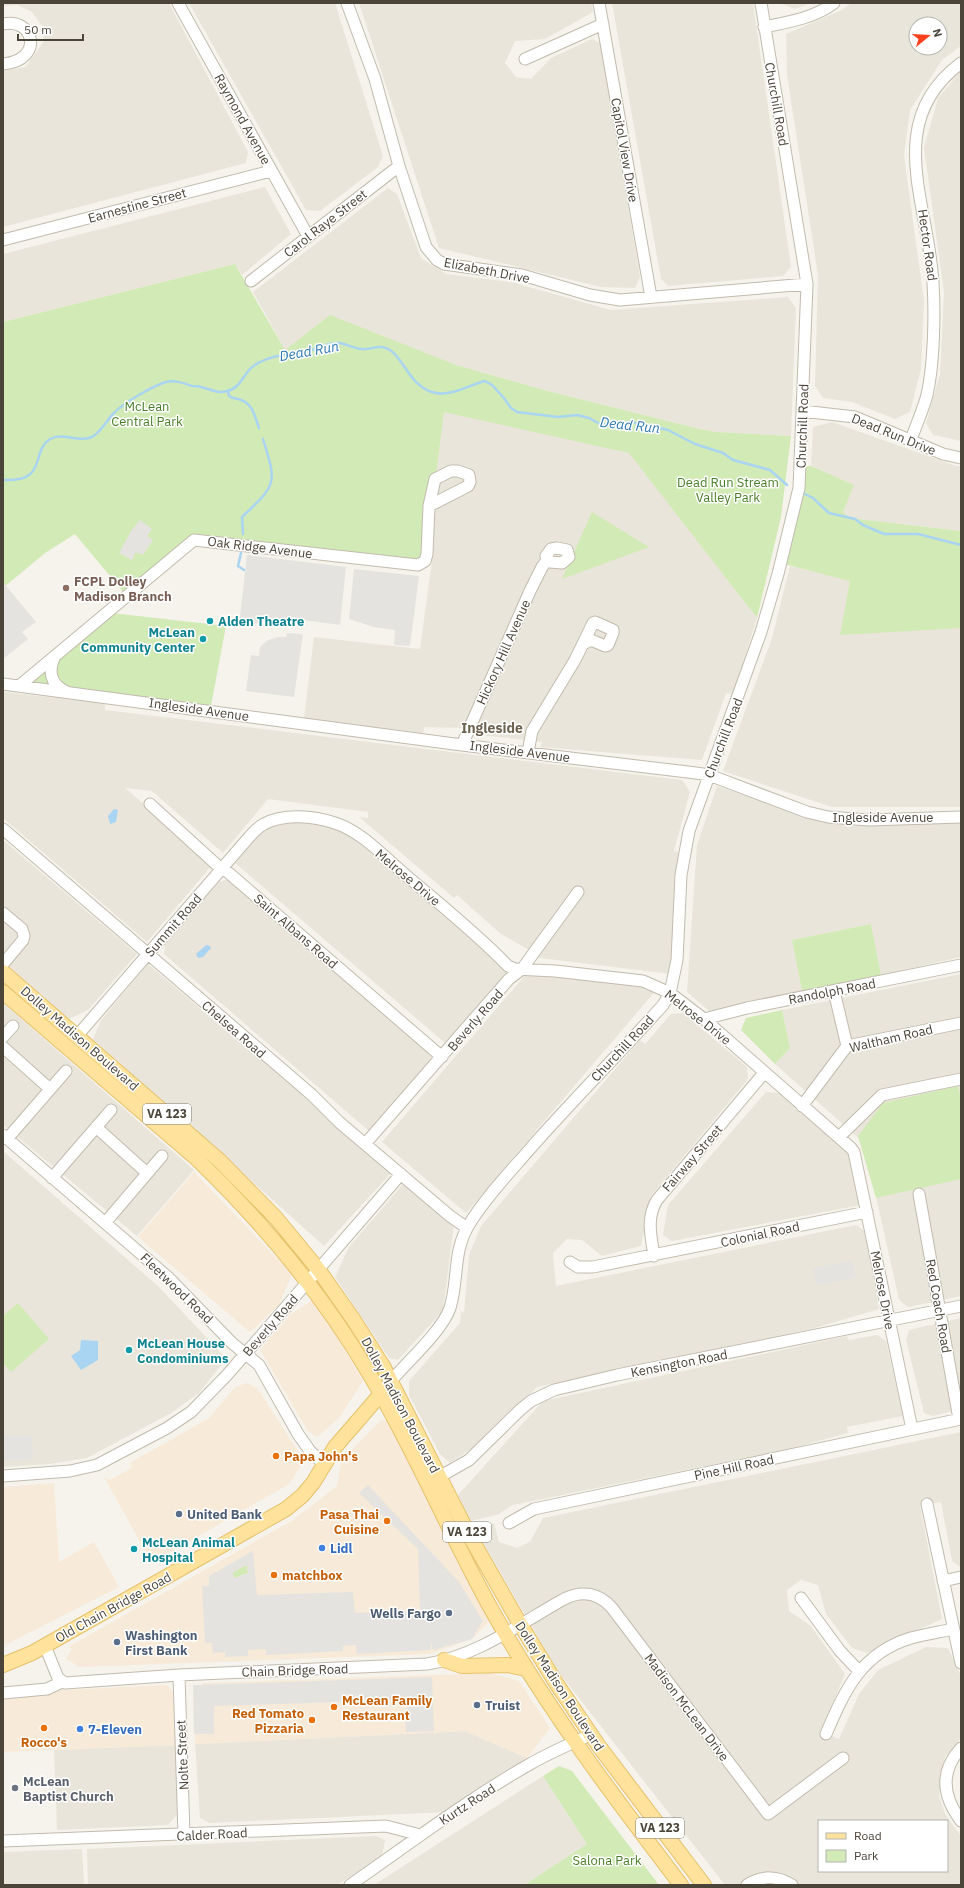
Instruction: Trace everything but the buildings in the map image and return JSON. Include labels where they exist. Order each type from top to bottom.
[{"type":"main road","name":"Dolley Madison Boulevard","points":[[3,972],[197,1139],[235,1175],[276,1218],[318,1269],[349,1313],[391,1381],[473,1543],[520,1624],[590,1735],[704,1885]]},
{"type":"main road","name":"Dolley Madison Boulevard","points":[[3,992],[213,1175],[264,1228],[308,1282],[348,1339],[381,1394],[479,1586],[526,1669],[574,1742],[682,1885]]},
{"type":"main road","name":"Old Chain Bridge Road","points":[[45,1646],[286,1509],[302,1496],[313,1483],[339,1442],[391,1381]]},
{"type":"main road","points":[[3,1665],[45,1646]]},
{"type":"main road","points":[[444,1660],[462,1666],[508,1665],[526,1669]]},
{"type":"street","name":"Raymond Avenue","points":[[178,3],[308,236]]},
{"type":"street","name":"Elizabeth Drive","points":[[347,3],[375,79],[399,166],[426,247],[437,260],[444,264],[522,274],[604,299],[620,300],[807,284]]},
{"type":"street","name":"Capitol View Drive","points":[[599,3],[651,297]]},
{"type":"street","name":"Churchill Road","points":[[391,1381],[437,1329],[447,1313],[452,1297],[457,1255],[467,1228],[515,1166],[663,1005],[670,993],[677,960],[684,854],[689,831],[761,632],[796,508],[799,488],[807,284],[761,3]]},
{"type":"street","points":[[764,27],[801,19],[815,14],[834,3]]},
{"type":"street","points":[[3,24],[16,24],[24,27],[28,34],[30,43],[28,52],[23,58],[15,62],[3,64]]},
{"type":"street","points":[[525,59],[603,24]]},
{"type":"street","name":"Hector Road","points":[[911,440],[927,395],[930,378],[934,308],[931,254],[916,169],[915,137],[924,107],[931,94],[951,71],[961,63]]},
{"type":"street","name":"Carol Raye Street","points":[[251,281],[399,166]]},
{"type":"street","name":"Earnestine Street","points":[[3,240],[271,171]]},
{"type":"street","name":"Dead Run Drive","points":[[802,411],[855,417],[943,454],[961,458]]},
{"type":"street","name":"Oak Ridge Avenue","points":[[18,686],[194,540],[418,565],[425,561],[427,554],[429,506]]},
{"type":"street","name":"Hickory Hill Avenue","points":[[462,744],[530,591],[547,560]]},
{"type":"street","points":[[528,752],[532,731],[583,644]]},
{"type":"street","points":[[56,655],[51,663],[51,675],[56,685],[68,692]]},
{"type":"street","name":"Ingleside Avenue","points":[[3,684],[708,775],[786,804],[828,817],[868,820],[961,817]]},
{"type":"street","name":"Saint Albans Road","points":[[150,804],[218,866],[223,868],[442,1057]]},
{"type":"street","name":"Melrose Drive","points":[[273,820],[299,818],[319,819],[335,823],[349,830],[367,842],[474,933],[508,966],[522,970],[555,971],[643,981],[670,993],[704,1020],[839,1137],[854,1152],[912,1429]]},
{"type":"street","name":"Summit Road","points":[[77,1036],[250,836],[260,827],[273,820]]},
{"type":"street","name":"Chelsea Road","points":[[3,829],[312,1095],[365,1144],[450,1216],[467,1228]]},
{"type":"street","name":"Beverly Road","points":[[365,1144],[509,979],[522,970],[578,892]]},
{"type":"street","points":[[3,913],[22,929],[24,936],[23,940],[3,964]]},
{"type":"street","name":"Randolph Road","points":[[704,1020],[747,1008],[961,965]]},
{"type":"street","points":[[834,991],[847,1046]]},
{"type":"street","name":"Waltham Road","points":[[802,1106],[847,1046],[961,1023]]},
{"type":"street","points":[[3,1037],[13,1026]]},
{"type":"street","points":[[3,1047],[50,1089]]},
{"type":"street","points":[[5,1137],[66,1071]]},
{"type":"street","name":"Fairway Street","points":[[654,1256],[649,1229],[650,1218],[656,1200],[764,1073]]},
{"type":"street","points":[[839,1137],[882,1095],[961,1079]]},
{"type":"street","points":[[52,1178],[111,1110]]},
{"type":"street","points":[[96,1127],[147,1173]]},
{"type":"street","name":"Fleetwood Road","points":[[5,1137],[169,1278],[232,1343],[259,1365],[298,1434],[310,1451],[324,1464]]},
{"type":"street","points":[[104,1223],[162,1156]]},
{"type":"street","name":"Beverly Road","points":[[3,1476],[70,1471],[91,1467],[110,1460],[191,1412],[245,1354],[401,1174]]},
{"type":"street","name":"Red Coach Road","points":[[919,1194],[960,1419]]},
{"type":"street","name":"Colonial Road","points":[[570,1262],[578,1267],[593,1267],[654,1256],[866,1212]]},
{"type":"street","name":"Kensington Road","points":[[426,1483],[461,1466],[476,1454],[530,1401],[554,1390],[617,1375],[961,1306]]},
{"type":"street","name":"Pine Hill Road","points":[[509,1523],[534,1509],[960,1419]]},
{"type":"street","points":[[927,1504],[961,1663]]},
{"type":"street","points":[[943,1581],[961,1577]]},
{"type":"street","name":"Madison McLean Drive","points":[[520,1624],[577,1593],[591,1594],[605,1601],[612,1608],[768,1814],[843,1758]]},
{"type":"street","points":[[802,1598],[840,1651],[859,1671]]},
{"type":"street","name":"Chain Bridge Road","points":[[5,1692],[47,1689],[62,1682],[179,1674],[422,1664],[444,1660],[476,1649],[520,1624]]},
{"type":"street","points":[[826,1734],[850,1682],[859,1671],[876,1656],[896,1644],[912,1638],[953,1629]]},
{"type":"street","points":[[45,1646],[58,1678],[62,1682]]},
{"type":"street","name":"Nolte Street","points":[[179,1674],[184,1835]]},
{"type":"street","name":"Kurtz Road","points":[[350,1885],[420,1835],[530,1764],[590,1735]]},
{"type":"street","points":[[961,1748],[951,1761],[946,1782],[947,1797],[953,1811],[961,1821]]},
{"type":"street","name":"Calder Road","points":[[3,1841],[386,1826],[420,1835]]},
{"type":"street","points":[[748,1885],[756,1880],[772,1878],[782,1880],[792,1885]]},
{"type":"shaded area","points":[[3,3],[169,3],[248,152],[246,163],[3,227],[3,71],[26,67],[44,41],[42,26],[32,12],[17,5],[3,6]]},
{"type":"shaded area","points":[[189,3],[335,3],[383,156],[378,167],[320,211],[306,210]]},
{"type":"shaded area","points":[[359,3],[591,3],[593,12],[545,39],[515,41],[505,63],[516,77],[531,79],[551,58],[592,39],[600,43],[640,277],[635,288],[601,287],[439,248]]},
{"type":"shaded area","points":[[612,3],[753,3],[791,267],[783,276],[668,286],[661,279]]},
{"type":"shaded area","points":[[779,3],[810,3],[795,9]]},
{"type":"shaded area","points":[[851,3],[961,3],[961,46],[948,56],[948,16],[908,16],[908,56],[947,56],[942,60],[910,110],[904,155],[924,301],[921,369],[910,412],[895,419],[852,402],[823,398],[815,386],[818,275],[787,75],[786,34],[842,10]]},
{"type":"shaded area","points":[[961,71],[961,441],[933,435],[926,423],[940,374],[944,292],[924,148],[938,98]]},
{"type":"shaded area","points":[[265,187],[291,234],[242,275],[235,264],[3,322],[3,254]]},
{"type":"shaded area","points":[[388,188],[397,194],[421,258],[446,274],[511,282],[611,310],[788,297],[796,308],[791,436],[716,432],[700,429],[548,391],[456,365],[285,350],[253,292]]},
{"type":"shaded area","points":[[444,411],[630,452],[757,618],[733,694],[726,693],[702,760],[540,747],[542,742],[472,734],[464,728],[425,727],[423,733],[304,718],[314,637],[420,649],[432,561],[425,560]]},
{"type":"shaded area","points":[[832,422],[956,466],[961,466],[961,531],[850,518],[843,512],[853,485],[811,466],[813,427]]},
{"type":"shaded area","points":[[140,520],[152,529],[147,536],[153,540],[143,555],[136,552],[132,560],[119,553],[131,531]]},
{"type":"shaded area","points":[[247,555],[346,567],[340,625],[290,618],[262,621],[250,626],[239,625]]},
{"type":"shaded area","points":[[790,566],[851,580],[961,627],[961,807],[832,807],[723,771],[772,638]]},
{"type":"shaded area","points":[[354,569],[419,576],[410,646],[394,645],[395,630],[373,627],[349,619]]},
{"type":"shaded area","points":[[3,582],[36,622],[22,632],[28,639],[3,659]]},
{"type":"shaded area","points":[[287,633],[303,634],[294,697],[246,691],[251,655],[259,656],[260,647],[268,640],[278,637],[286,637]]},
{"type":"shaded area","points":[[3,692],[105,703],[105,710],[682,780],[690,792],[674,851],[678,852],[671,974],[532,957],[534,953],[501,934],[457,895],[454,898],[359,817],[368,818],[368,812],[268,799],[223,853],[152,791],[125,788],[213,864],[147,942],[3,818]]},
{"type":"shaded area","points":[[717,786],[821,821],[855,826],[961,821],[961,957],[881,975],[871,924],[792,940],[802,991],[709,1011],[687,992],[697,845]]},
{"type":"shaded area","points":[[274,817],[344,825],[511,967],[445,1043],[235,863]]},
{"type":"shaded area","points":[[3,840],[137,954],[88,1010],[69,1019],[3,961]]},
{"type":"shaded area","points":[[229,879],[435,1055],[369,1131],[164,954],[165,944],[219,882]]},
{"type":"shaded area","points":[[148,964],[392,1172],[324,1246],[93,1039],[101,1020]]},
{"type":"shaded area","points":[[527,973],[658,988],[466,1213],[382,1142]]},
{"type":"shaded area","points":[[961,974],[961,1296],[908,1307],[899,1300],[864,1143],[775,1064],[790,1048],[782,1010]]},
{"type":"shaded area","points":[[3,1003],[194,1170],[137,1236],[3,1125]]},
{"type":"shaded area","points":[[683,1013],[747,1067],[748,1079],[651,1196],[641,1246],[602,1256],[582,1240],[567,1239],[553,1253],[556,1286],[856,1225],[865,1231],[879,1309],[815,1328],[537,1387],[490,1436],[450,1463],[440,1454],[409,1395],[409,1381],[460,1323],[461,1311],[464,1313],[469,1255],[481,1226],[640,1040],[645,1044],[671,1014]]},
{"type":"shaded area","points":[[766,1092],[778,1093],[850,1152],[861,1205],[672,1241],[663,1235],[668,1205]]},
{"type":"shaded area","points":[[3,1151],[159,1287],[222,1354],[221,1365],[199,1393],[171,1413],[87,1458],[49,1464],[3,1467]]},
{"type":"shaded area","points":[[194,1172],[292,1274],[279,1305],[250,1332],[138,1237]]},
{"type":"shaded area","points":[[404,1183],[454,1224],[443,1311],[398,1360],[389,1358],[335,1277],[349,1247]]},
{"type":"shaded area","points":[[853,1260],[856,1278],[817,1286],[813,1268]]},
{"type":"shaded area","points":[[311,1301],[322,1311],[363,1381],[339,1418],[317,1437],[308,1431],[260,1350],[290,1315]]},
{"type":"shaded area","points":[[961,1318],[961,1409],[933,1416],[924,1413],[906,1340],[909,1330]]},
{"type":"shaded area","points":[[877,1335],[886,1341],[903,1416],[847,1427],[848,1433],[788,1449],[513,1505],[497,1515],[470,1521],[458,1495],[543,1401],[847,1336],[849,1340]]},
{"type":"shaded area","points":[[247,1383],[258,1389],[304,1461],[289,1484],[152,1563],[104,1477],[110,1480],[132,1468],[130,1463],[209,1418],[235,1387]]},
{"type":"shaded area","points":[[381,1420],[388,1421],[489,1622],[472,1639],[429,1654],[80,1667],[66,1659],[72,1648],[68,1647],[293,1520],[337,1486],[341,1461]]},
{"type":"shaded area","points":[[961,1432],[961,1568],[952,1561],[941,1502],[920,1506],[942,1619],[867,1653],[852,1648],[826,1614],[818,1585],[801,1580],[787,1590],[789,1611],[811,1626],[845,1674],[821,1731],[839,1739],[859,1694],[878,1670],[926,1647],[948,1648],[961,1676],[961,1738],[945,1757],[939,1796],[945,1814],[961,1836],[961,1885],[725,1885],[557,1670],[474,1527],[494,1523],[499,1542],[517,1548],[530,1542],[543,1518]]},
{"type":"shaded area","points":[[32,1435],[33,1460],[3,1461],[3,1436]]},
{"type":"shaded area","points":[[54,1483],[59,1562],[94,1542],[119,1587],[3,1646],[3,1487]]},
{"type":"shaded area","points":[[368,1485],[459,1582],[483,1621],[472,1639],[433,1650],[430,1640],[431,1650],[357,1654],[356,1645],[343,1646],[343,1651],[266,1655],[266,1649],[248,1650],[248,1656],[225,1657],[225,1652],[213,1653],[212,1643],[205,1643],[202,1586],[209,1586],[209,1576],[253,1551],[257,1595],[353,1592],[355,1613],[420,1611],[418,1549],[359,1493]],"holes":[[[247,1565],[248,1573],[234,1578],[233,1572]]]},
{"type":"shaded area","points":[[491,1673],[519,1681],[550,1728],[527,1758],[465,1731],[195,1744],[193,1694],[203,1683]]},
{"type":"shaded area","points":[[432,1677],[434,1731],[406,1732],[405,1710],[408,1710],[407,1700],[214,1706],[214,1734],[194,1734],[193,1685]]},
{"type":"shaded area","points":[[167,1685],[175,1694],[176,1745],[3,1752],[3,1693]]},
{"type":"shaded area","points":[[465,1731],[527,1758],[445,1812],[209,1823],[200,1818],[195,1744]]},
{"type":"shaded area","points":[[176,1745],[178,1814],[168,1825],[57,1830],[54,1750]]},
{"type":"shaded area","points":[[543,1776],[587,1844],[524,1885],[374,1885]]},
{"type":"shaded area","points":[[376,1836],[385,1840],[382,1856],[337,1885],[88,1885],[87,1849]]},
{"type":"shaded area","points":[[82,1849],[84,1885],[3,1885],[3,1852]]},
{"type":"green space","name":"McLean Central Park","points":[[235,264],[285,350],[330,315],[456,365],[548,391],[716,432],[791,436],[781,517],[757,618],[629,453],[444,412],[425,561],[198,536],[124,593],[75,534],[45,553],[3,588],[3,322]]},
{"type":"green space","name":"Dead Run Stream Valley Park","points":[[806,466],[811,466],[854,485],[843,512],[850,518],[961,531],[961,628],[840,635],[850,581],[784,564]]},
{"type":"green space","points":[[592,512],[649,547],[562,579]]},
{"type":"green space","points":[[112,613],[226,626],[211,706],[24,682]]},
{"type":"green space","points":[[871,924],[881,975],[802,991],[792,940]]},
{"type":"green space","points":[[782,1010],[790,1048],[775,1064],[741,1030],[746,1018]]},
{"type":"green space","points":[[958,1086],[961,1101],[961,1179],[876,1198],[858,1136],[883,1103]]},
{"type":"green space","points":[[18,1303],[49,1339],[11,1372],[3,1363],[3,1316]]},
{"type":"green space","points":[[247,1565],[248,1573],[234,1578],[232,1572]]},
{"type":"green space","name":"Salona Park","points":[[559,1766],[572,1771],[659,1885],[524,1885],[587,1844],[543,1776]]},
{"type":"water","points":[[114,809],[118,810],[116,822],[110,824],[108,816]]},
{"type":"water","points":[[206,945],[210,946],[211,948],[203,957],[198,958],[196,954]]},
{"type":"water","points":[[81,1340],[98,1341],[98,1360],[81,1370],[71,1356],[80,1350]]},
{"type":"waterway","name":"Dead Run","points":[[3,480],[17,479],[27,476],[33,471],[44,445],[50,439],[55,437],[82,439],[92,437],[98,433],[124,404],[160,384],[170,381],[217,392],[223,392],[236,387],[251,368],[267,359],[339,343],[359,349],[380,347],[388,349],[394,353],[418,384],[426,390],[442,394],[449,393],[485,381],[492,385],[511,408],[517,412],[558,417],[577,415],[589,418],[600,424],[611,425],[631,422],[668,430],[695,444],[723,453],[733,460],[770,470],[787,485]]},
{"type":"waterway","points":[[228,391],[229,396],[245,402],[251,408],[259,428]]},
{"type":"waterway","points":[[243,534],[242,517],[268,490],[271,482],[271,466],[263,439]]},
{"type":"waterway","name":"Dead Run","points":[[805,494],[813,498],[829,513],[855,519],[863,525],[884,534],[918,534],[961,545]]},
{"type":"waterway","points":[[241,553],[238,566],[244,570]]},
{"type":"place","name":"FCPL Dolley Madison Branch","points":[[66,588]]},
{"type":"place","name":"Alden Theatre","points":[[210,621]]},
{"type":"place","name":"McLean Community Center","points":[[203,639]]},
{"type":"place","name":"McLean House Condominiums","points":[[129,1350]]},
{"type":"place","name":"Papa John's","points":[[276,1456]]},
{"type":"place","name":"United Bank","points":[[179,1514]]},
{"type":"place","name":"Pasa Thai Cuisine","points":[[387,1521]]},
{"type":"place","name":"Lidl","points":[[322,1548]]},
{"type":"place","name":"McLean Animal Hospital","points":[[134,1549]]},
{"type":"place","name":"matchbox","points":[[274,1575]]},
{"type":"place","name":"Wells Fargo","points":[[449,1613]]},
{"type":"place","name":"Washington First Bank","points":[[117,1642]]},
{"type":"place","name":"Truist","points":[[477,1705]]},
{"type":"place","name":"McLean Family Restaurant","points":[[334,1707]]},
{"type":"place","name":"Red Tomato Pizzaria","points":[[312,1720]]},
{"type":"place","name":"Rocco's","points":[[44,1728]]},
{"type":"place","name":"7-Eleven","points":[[80,1729]]},
{"type":"place","name":"McLean Baptist Church","points":[[15,1788]]},
{"type":"district","name":"Ingleside","points":[[492,728]]}]
